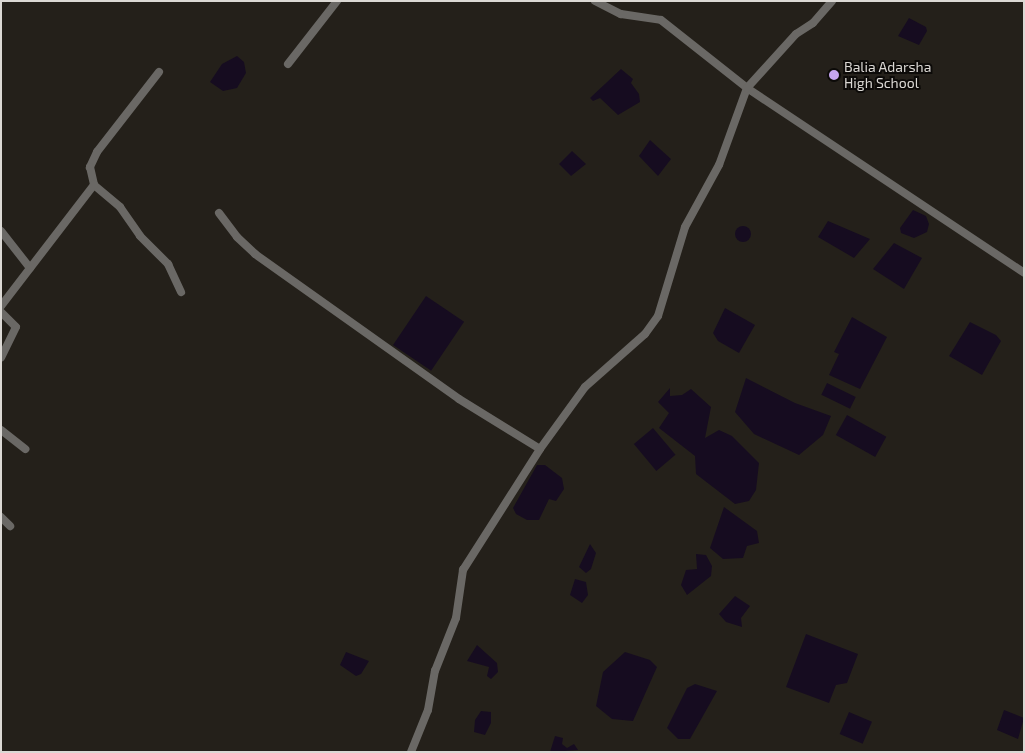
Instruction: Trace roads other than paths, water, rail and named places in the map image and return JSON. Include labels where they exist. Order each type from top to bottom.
[{"type":"street","points":[[288,64],[337,1]]},
{"type":"street","points":[[595,1],[621,14],[661,20],[748,88],[1024,273]]},
{"type":"street","points":[[412,752],[428,710],[435,671],[456,618],[463,570],[540,449],[585,387],[645,334],[658,316],[685,228],[719,165],[748,88],[796,34],[813,23],[832,1]]},
{"type":"street","points":[[159,72],[98,152],[90,167],[94,185],[120,207],[140,236],[168,264],[181,292]]},
{"type":"street","points":[[1,306],[94,185]]},
{"type":"street","points":[[219,213],[237,237],[255,254],[459,399],[540,449]]},
{"type":"street","points":[[1,231],[30,268]]},
{"type":"street","points":[[1,312],[16,327],[1,358]]},
{"type":"street","points":[[1,430],[25,449]]},
{"type":"street","points":[[1,517],[10,526]]},
{"type":"place","name":"Balia Adarsha High School","points":[[834,75]]}]
